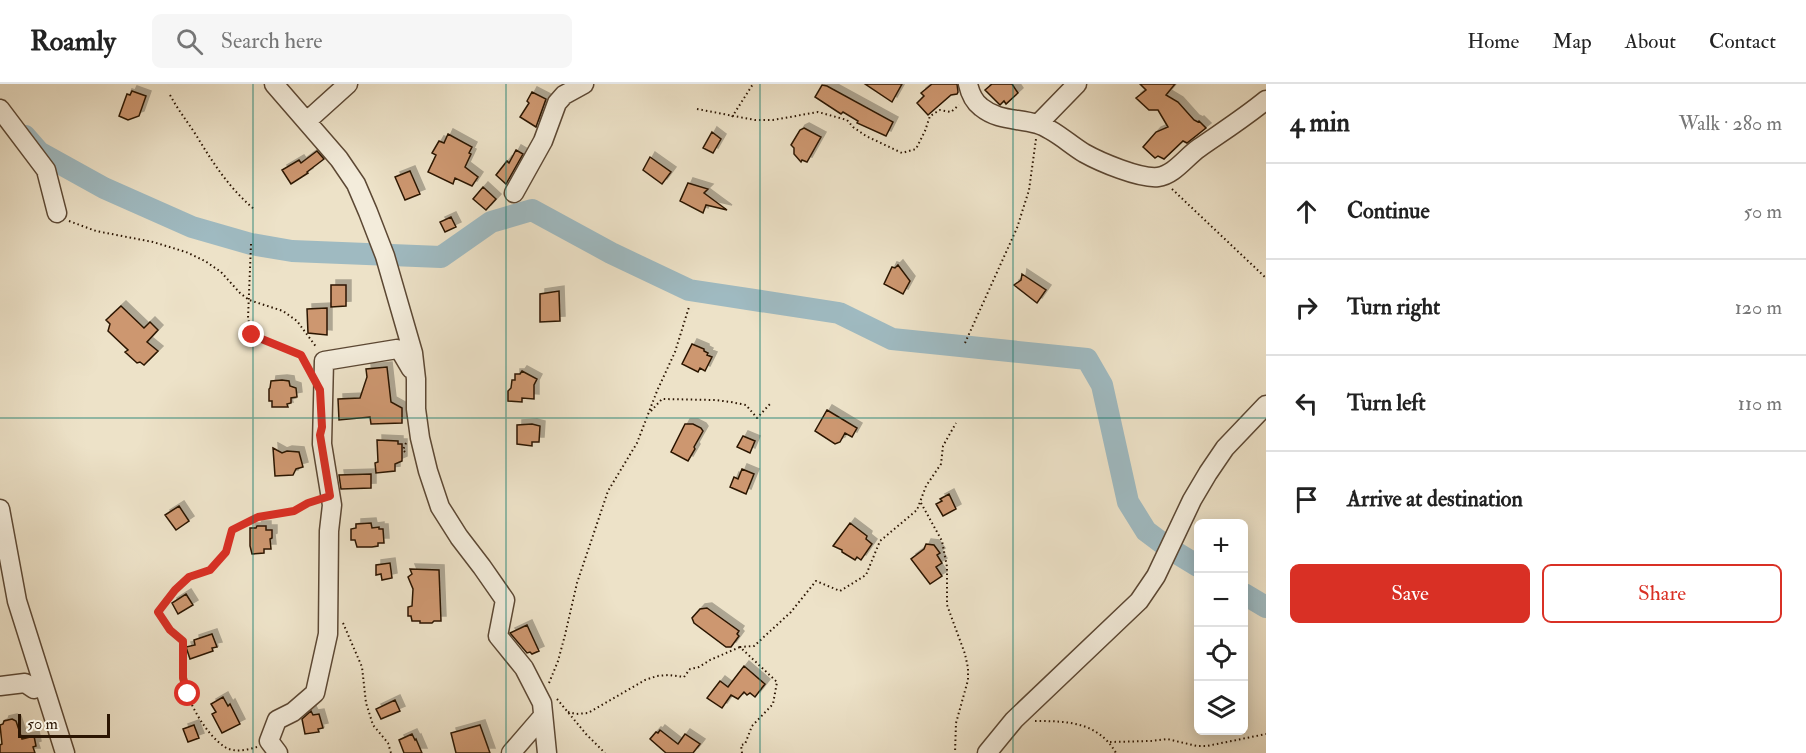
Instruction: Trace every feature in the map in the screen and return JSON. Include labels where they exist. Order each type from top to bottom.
[{"type":"street","points":[[274,84],[339,159],[356,184],[368,212],[385,256],[412,354],[416,379],[416,409],[428,471],[440,507],[505,600],[498,636],[524,668],[547,705],[547,753]]},
{"type":"street","points":[[307,121],[348,84]]},
{"type":"street","points":[[514,194],[543,141],[557,103],[564,95],[584,84]]},
{"type":"street","points":[[1038,124],[1077,84]]},
{"type":"street","points":[[969,90],[979,106],[994,116],[1038,124],[1085,153],[1114,167],[1158,177],[1173,170],[1266,100]]},
{"type":"street","points":[[0,109],[46,170],[57,213]]},
{"type":"street","points":[[273,747],[277,720],[293,712],[315,693],[328,634],[329,531],[332,505],[321,444],[318,367],[397,349],[416,379]]},
{"type":"street","points":[[987,753],[1014,720],[1139,601],[1156,576],[1192,500],[1208,473],[1225,448],[1266,405]]},
{"type":"street","points":[[0,509],[17,601],[65,753]]},
{"type":"street","points":[[0,584],[17,601]]},
{"type":"street","points":[[0,686],[25,683],[34,689]]},
{"type":"street","points":[[511,753],[547,705]]},
{"type":"path","points":[[732,117],[753,84]]},
{"type":"path","points":[[697,109],[755,120],[773,120],[818,112],[824,113],[847,120],[853,128],[866,136],[902,153],[916,149],[926,131],[930,116],[940,110],[951,112],[969,90]]},
{"type":"path","points":[[170,95],[224,178],[238,196],[254,209]]},
{"type":"path","points":[[964,343],[1017,228],[1029,190],[1038,124]]},
{"type":"path","points":[[1158,177],[1266,278]]},
{"type":"path","points":[[57,213],[67,220],[96,231],[153,242],[186,252],[205,261],[221,272],[249,300],[283,311],[297,321],[309,336],[318,367]]},
{"type":"path","points":[[251,244],[248,318],[252,335],[301,355],[318,367]]},
{"type":"path","points":[[689,307],[675,352],[637,443],[608,491],[576,583],[547,705],[568,712],[588,713],[645,680],[669,675],[684,677],[690,669],[699,668],[710,660],[740,647],[754,646],[791,612],[816,581],[840,591],[866,574],[880,541],[917,510],[926,486],[942,464],[943,446],[956,423]]},
{"type":"path","points":[[649,414],[662,399],[732,402],[746,405],[757,418],[770,404]]},
{"type":"path","points":[[273,747],[267,744],[245,751],[226,748],[211,735],[188,694],[183,678],[183,641],[170,630],[158,612],[175,590],[189,577],[210,570],[226,552],[232,530],[258,517],[294,511],[308,503],[330,496]]},
{"type":"path","points":[[921,503],[942,541],[947,567],[947,605],[968,668],[968,680],[956,723],[955,753]]},
{"type":"path","points":[[330,603],[344,624],[362,667],[366,704],[373,725],[388,743],[391,753]]},
{"type":"path","points":[[740,647],[777,682],[773,704],[752,726],[745,744],[741,745],[742,753]]},
{"type":"path","points":[[568,712],[605,753]]},
{"type":"path","points":[[1014,720],[1058,721],[1080,725],[1099,732],[1110,742],[1116,753]]},
{"type":"path","points":[[1110,742],[1167,739],[1207,746],[1266,734]]},
{"type":"building","points":[[865,84],[902,84],[892,102]]},
{"type":"building","points":[[932,84],[957,84],[958,92],[951,95],[928,115],[917,103],[924,96],[921,93]]},
{"type":"building","points":[[992,84],[1012,84],[1018,93],[1006,104],[1004,101],[1000,105],[985,90]]},
{"type":"building","points":[[1140,84],[1175,84],[1166,95],[1178,102],[1194,120],[1199,121],[1206,128],[1187,143],[1183,141],[1164,159],[1158,156],[1155,158],[1143,147],[1156,132],[1168,127],[1158,110],[1149,110],[1136,98],[1146,90]]},
{"type":"building","points":[[822,85],[893,122],[886,136],[857,123],[858,121],[843,112],[841,114],[815,97]]},
{"type":"building","points":[[132,91],[146,96],[139,116],[128,120],[119,116],[127,94],[130,95]]},
{"type":"building","points":[[532,92],[546,99],[536,127],[520,117],[529,103],[527,101]]},
{"type":"building","points":[[804,128],[821,137],[807,162],[802,160],[801,162],[794,154],[794,148],[791,145],[800,130]]},
{"type":"building","points":[[712,132],[721,139],[713,153],[703,148]]},
{"type":"building","points":[[448,134],[472,147],[465,167],[478,177],[472,186],[455,178],[453,184],[428,172],[436,155],[432,153],[439,141],[444,143]]},
{"type":"building","points":[[516,150],[523,154],[506,184],[496,175],[507,161],[509,163]]},
{"type":"building","points":[[317,151],[324,159],[291,184],[282,170],[299,160],[301,163]]},
{"type":"building","points":[[650,157],[671,172],[662,184],[643,170]]},
{"type":"building","points":[[410,171],[420,194],[405,200],[395,177]]},
{"type":"building","points":[[688,183],[708,189],[704,193],[727,210],[706,205],[703,213],[680,201]]},
{"type":"building","points":[[483,187],[496,199],[486,210],[473,199]]},
{"type":"building","points":[[451,217],[456,227],[445,232],[440,222]]},
{"type":"building","points":[[898,265],[910,281],[903,294],[884,284],[892,267],[895,268]]},
{"type":"building","points":[[1022,274],[1046,290],[1037,303],[1014,285],[1021,280]]},
{"type":"building","points":[[331,285],[346,285],[346,306],[331,307]]},
{"type":"building","points":[[559,291],[560,321],[540,322],[540,294]]},
{"type":"building","points":[[121,306],[144,328],[150,322],[158,330],[147,342],[158,351],[144,365],[137,363],[125,352],[128,350],[108,331],[110,324],[106,320]]},
{"type":"building","points":[[327,308],[327,335],[308,333],[307,309]]},
{"type":"building","points":[[692,344],[704,349],[707,355],[712,357],[705,371],[700,368],[698,372],[682,364]]},
{"type":"building","points":[[387,367],[391,402],[402,408],[402,423],[371,424],[370,417],[339,420],[338,399],[360,398],[367,377],[366,369]]},
{"type":"building","points":[[522,371],[537,379],[534,385],[534,399],[522,398],[522,402],[508,401],[508,391],[512,380],[515,380],[515,374],[520,374]]},
{"type":"building","points":[[271,381],[289,381],[290,386],[296,388],[297,397],[291,398],[291,403],[287,404],[288,407],[272,407],[272,401],[269,401]]},
{"type":"building","points":[[827,410],[857,428],[852,437],[845,433],[840,442],[835,444],[815,431]]},
{"type":"building","points":[[685,424],[693,424],[703,431],[688,461],[671,452]]},
{"type":"building","points":[[517,425],[540,426],[539,442],[532,442],[532,446],[517,444]]},
{"type":"building","points":[[743,436],[755,441],[750,453],[737,447]]},
{"type":"building","points":[[377,440],[398,441],[398,444],[402,444],[402,461],[395,464],[395,471],[376,473]]},
{"type":"building","points":[[273,448],[282,453],[299,452],[303,467],[296,469],[293,475],[275,476]]},
{"type":"building","points":[[742,469],[754,474],[746,494],[730,487],[734,477],[738,479]]},
{"type":"building","points":[[371,474],[371,488],[341,489],[339,475]]},
{"type":"building","points":[[949,494],[956,509],[943,516],[936,504]]},
{"type":"building","points":[[179,506],[189,521],[176,530],[165,515]]},
{"type":"building","points":[[371,523],[372,528],[383,529],[384,543],[378,543],[378,546],[372,547],[357,547],[355,540],[351,540],[351,529],[356,528],[356,524]]},
{"type":"building","points":[[850,523],[867,536],[866,539],[872,544],[861,560],[857,557],[855,560],[833,546]]},
{"type":"building","points":[[266,526],[266,530],[272,530],[271,549],[264,549],[264,553],[252,554],[250,528]]},
{"type":"building","points":[[926,544],[934,545],[940,553],[937,555],[942,563],[936,567],[942,576],[930,584],[911,559],[924,549]]},
{"type":"building","points":[[390,563],[392,578],[382,580],[381,574],[376,575],[376,565]]},
{"type":"building","points":[[410,569],[439,570],[441,621],[420,623],[420,621],[412,621],[411,616],[408,616],[408,607],[412,606],[413,589],[408,577],[412,574]]},
{"type":"building","points":[[186,594],[193,605],[178,614],[172,603]]},
{"type":"building","points":[[707,608],[739,631],[737,634],[739,636],[731,647],[726,647],[694,623],[692,618],[700,609]]},
{"type":"building","points":[[527,625],[539,651],[532,654],[527,653],[510,633]]},
{"type":"building","points":[[212,634],[217,647],[212,648],[213,651],[190,659],[186,647],[195,645],[194,640]]},
{"type":"building","points":[[744,666],[765,684],[755,697],[744,692],[738,699],[731,695],[722,708],[707,698],[720,681],[728,687]]},
{"type":"building","points":[[223,697],[228,706],[230,704],[240,724],[222,733],[212,714],[216,712],[211,704]]},
{"type":"building","points":[[395,700],[400,711],[381,719],[376,709]]},
{"type":"building","points":[[311,711],[313,715],[319,714],[323,728],[318,729],[319,732],[305,734],[302,719]]},
{"type":"building","points":[[12,719],[16,721],[22,739],[34,736],[35,753],[0,753],[2,744],[0,725]]},
{"type":"building","points":[[194,725],[199,738],[188,742],[183,729]]},
{"type":"building","points":[[480,725],[490,753],[456,753],[451,733]]},
{"type":"building","points":[[660,730],[678,744],[685,734],[700,744],[693,753],[666,753],[650,739]]},
{"type":"building","points":[[412,734],[422,753],[404,753],[399,740]]},
{"type":"waterway","points":[[25,136],[39,152],[104,188],[192,227],[251,244],[292,251],[441,257],[491,222],[532,210],[611,253],[689,290],[839,313],[892,339],[1087,359],[1102,385],[1128,502],[1146,531],[1194,564]]},
{"type":"waterway","points":[[1248,596],[1266,607]]},
{"type":"route","points":[[188,694],[183,678],[183,641],[170,630],[158,612],[175,590],[189,577],[210,570],[226,552],[232,530],[258,517],[294,511],[308,503],[330,496],[320,435],[322,427],[320,390],[301,355],[252,335]]}]
